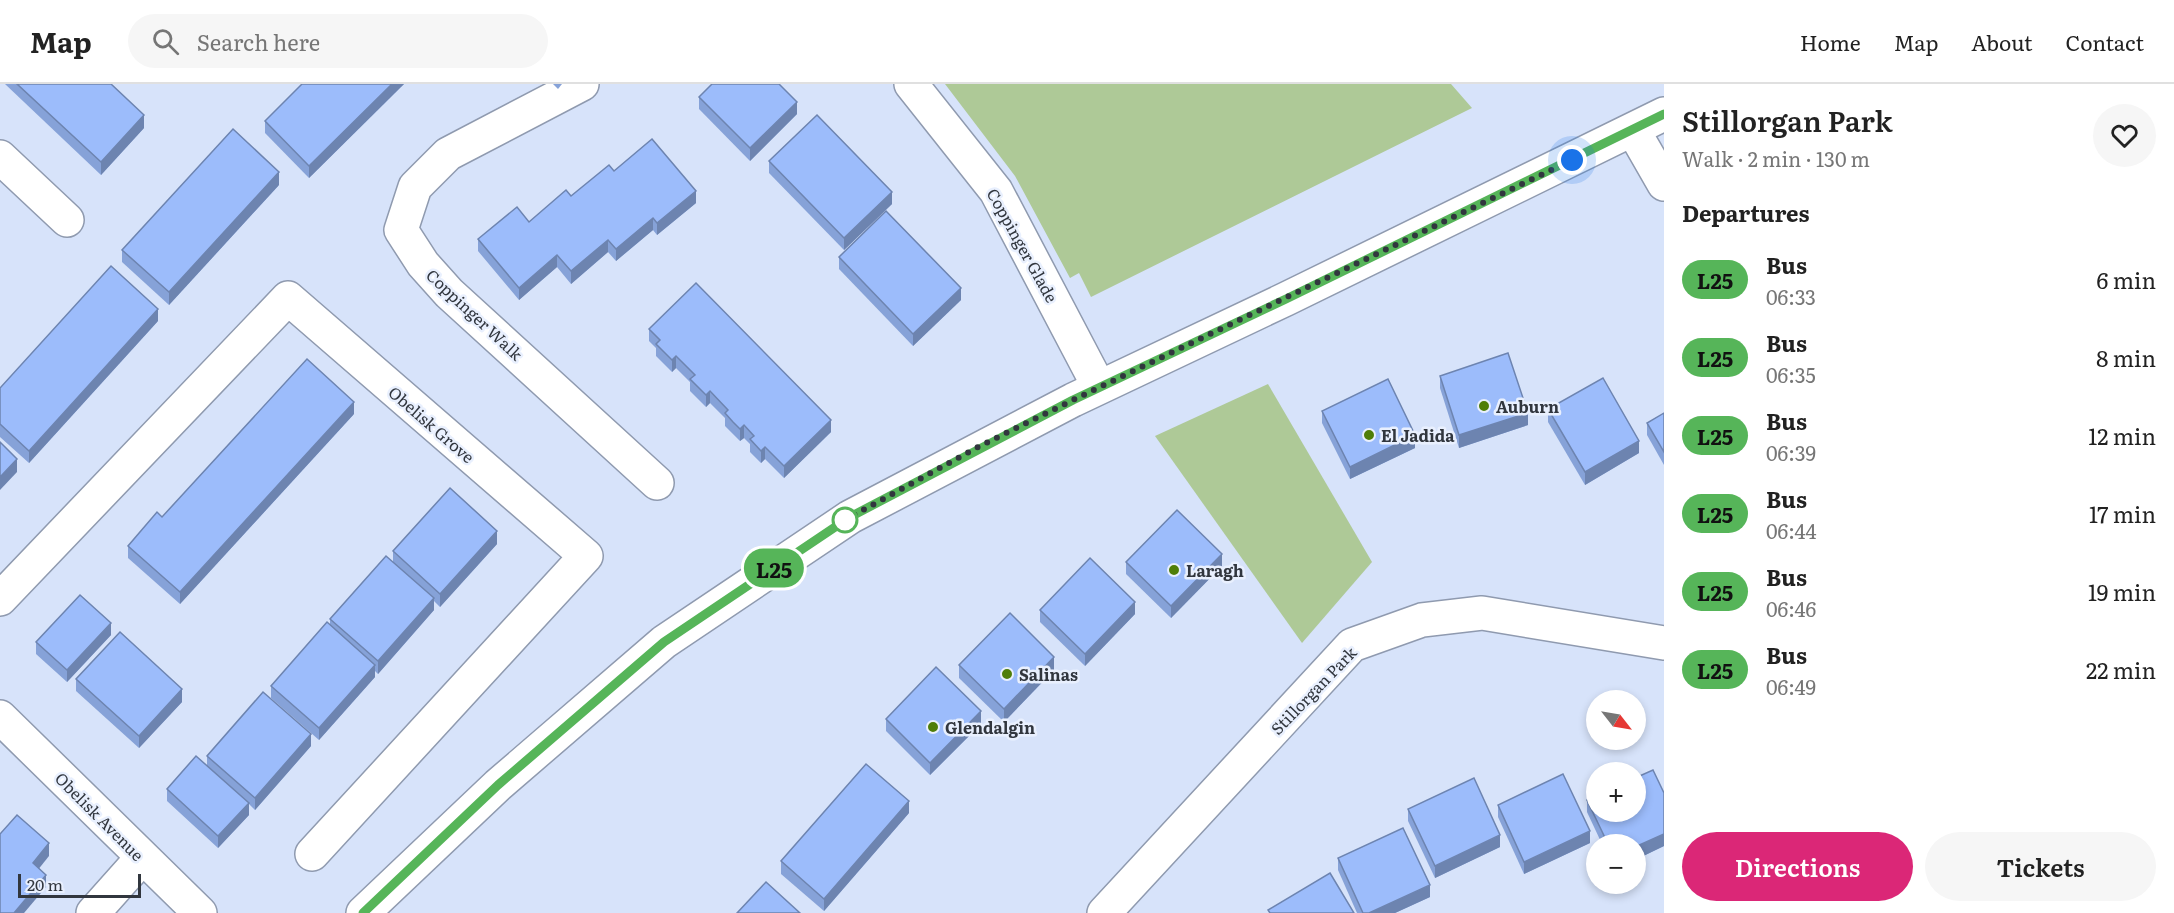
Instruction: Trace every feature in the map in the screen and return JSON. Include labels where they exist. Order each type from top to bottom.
[{"type":"street","name":"Coppinger Walk","points":[[582,84],[448,154],[415,187],[401,230],[423,264],[449,293],[657,483]]},
{"type":"street","name":"Coppinger Glade","points":[[910,84],[996,191],[1099,387]]},
{"type":"street","points":[[363,913],[498,785],[664,642],[850,517],[980,446],[1099,387],[1664,114]]},
{"type":"street","points":[[1634,130],[1664,184]]},
{"type":"street","points":[[0,157],[67,220]]},
{"type":"street","name":"Obelisk Grove","points":[[0,599],[288,298],[585,556],[312,854]]},
{"type":"street","name":"Stillorgan Park","points":[[1104,913],[1352,645],[1422,620],[1482,613],[1664,643]]},
{"type":"street","name":"Obelisk Avenue","points":[[0,717],[200,913]]},
{"type":"street","points":[[93,913],[142,858]]},
{"type":"green space","points":[[945,84],[1451,84],[1472,108],[1091,297],[1079,273],[1070,278],[1015,176]]},
{"type":"green space","points":[[1268,384],[1372,562],[1302,643],[1155,436]]},
{"type":"building","points":[[17,84],[111,84],[144,115],[101,162]]},
{"type":"building","points":[[302,84],[392,84],[309,166],[265,121]]},
{"type":"building","points":[[712,84],[779,84],[797,102],[750,148],[699,97]]},
{"type":"building","points":[[817,115],[892,192],[844,238],[769,161]]},
{"type":"building","points":[[233,129],[279,172],[169,292],[122,250]]},
{"type":"building","points":[[652,139],[696,191],[657,223],[653,218],[616,249],[608,240],[571,271],[557,255],[519,288],[478,239],[517,207],[529,222],[566,190],[571,196],[609,165],[614,171]]},
{"type":"building","points":[[886,211],[961,288],[913,334],[839,257]]},
{"type":"building","points":[[111,266],[158,309],[29,451],[0,424],[0,388]]},
{"type":"building","points":[[696,283],[831,420],[784,466],[765,447],[761,451],[750,439],[754,436],[744,425],[740,429],[733,422],[725,413],[728,410],[710,391],[706,395],[690,379],[695,375],[676,356],[672,360],[656,344],[660,340],[649,329]]},
{"type":"building","name":"Auburn","points":[[1508,353],[1528,413],[1459,435],[1440,376]]},
{"type":"building","points":[[307,359],[354,402],[180,592],[128,546],[157,512],[162,517]]},
{"type":"building","points":[[1603,378],[1639,441],[1585,472],[1548,409]]},
{"type":"building","name":"El Jadida","points":[[1388,379],[1415,435],[1350,467],[1322,411]]},
{"type":"building","points":[[1664,413],[1664,452],[1647,423]]},
{"type":"building","points":[[0,442],[17,459],[0,477]]},
{"type":"building","points":[[450,488],[497,531],[440,594],[393,551]]},
{"type":"building","name":"Laragh","points":[[1177,510],[1222,554],[1171,606],[1126,562]]},
{"type":"building","points":[[386,556],[434,598],[378,661],[330,619]]},
{"type":"building","points":[[1090,558],[1135,602],[1085,654],[1040,610]]},
{"type":"building","points":[[80,595],[111,623],[67,670],[36,642]]},
{"type":"building","name":"Salinas","points":[[1010,613],[1054,657],[1004,709],[959,665]]},
{"type":"building","points":[[327,622],[375,665],[319,728],[271,686]]},
{"type":"building","points":[[120,632],[182,689],[139,736],[76,679]]},
{"type":"building","name":"Glendalgin","points":[[936,667],[981,711],[930,763],[886,719]]},
{"type":"building","points":[[263,692],[311,734],[255,798],[207,756]]},
{"type":"building","points":[[196,756],[249,803],[218,836],[167,789]]},
{"type":"building","points":[[866,764],[909,801],[824,899],[781,861]]},
{"type":"building","points":[[1653,770],[1664,793],[1664,834],[1646,842],[1646,834],[1603,834],[1598,822],[1646,822],[1646,773]]},
{"type":"building","points":[[1563,774],[1590,831],[1524,862],[1498,805]]},
{"type":"building","points":[[1474,778],[1500,835],[1435,866],[1408,809]]},
{"type":"building","points":[[17,815],[49,843],[33,863],[46,875],[14,913],[0,913],[0,834]]},
{"type":"building","points":[[1403,828],[1430,885],[1369,913],[1363,913],[1338,858]]},
{"type":"building","points":[[1330,873],[1354,913],[1270,913],[1268,910]]},
{"type":"building","points":[[766,882],[800,913],[737,913]]},
{"type":"bus line","name":"L25","points":[[363,913],[498,785],[664,642],[850,517],[980,446],[1664,114]]},
{"type":"place","name":"Auburn","points":[[1484,406]]},
{"type":"place","name":"El Jadida","points":[[1369,435]]},
{"type":"place","name":"Laragh","points":[[1174,570]]},
{"type":"place","name":"Salinas","points":[[1007,674]]},
{"type":"place","name":"Glendalgin","points":[[933,727]]},
{"type":"route","points":[[845,520],[980,446],[1572,160]]}]
